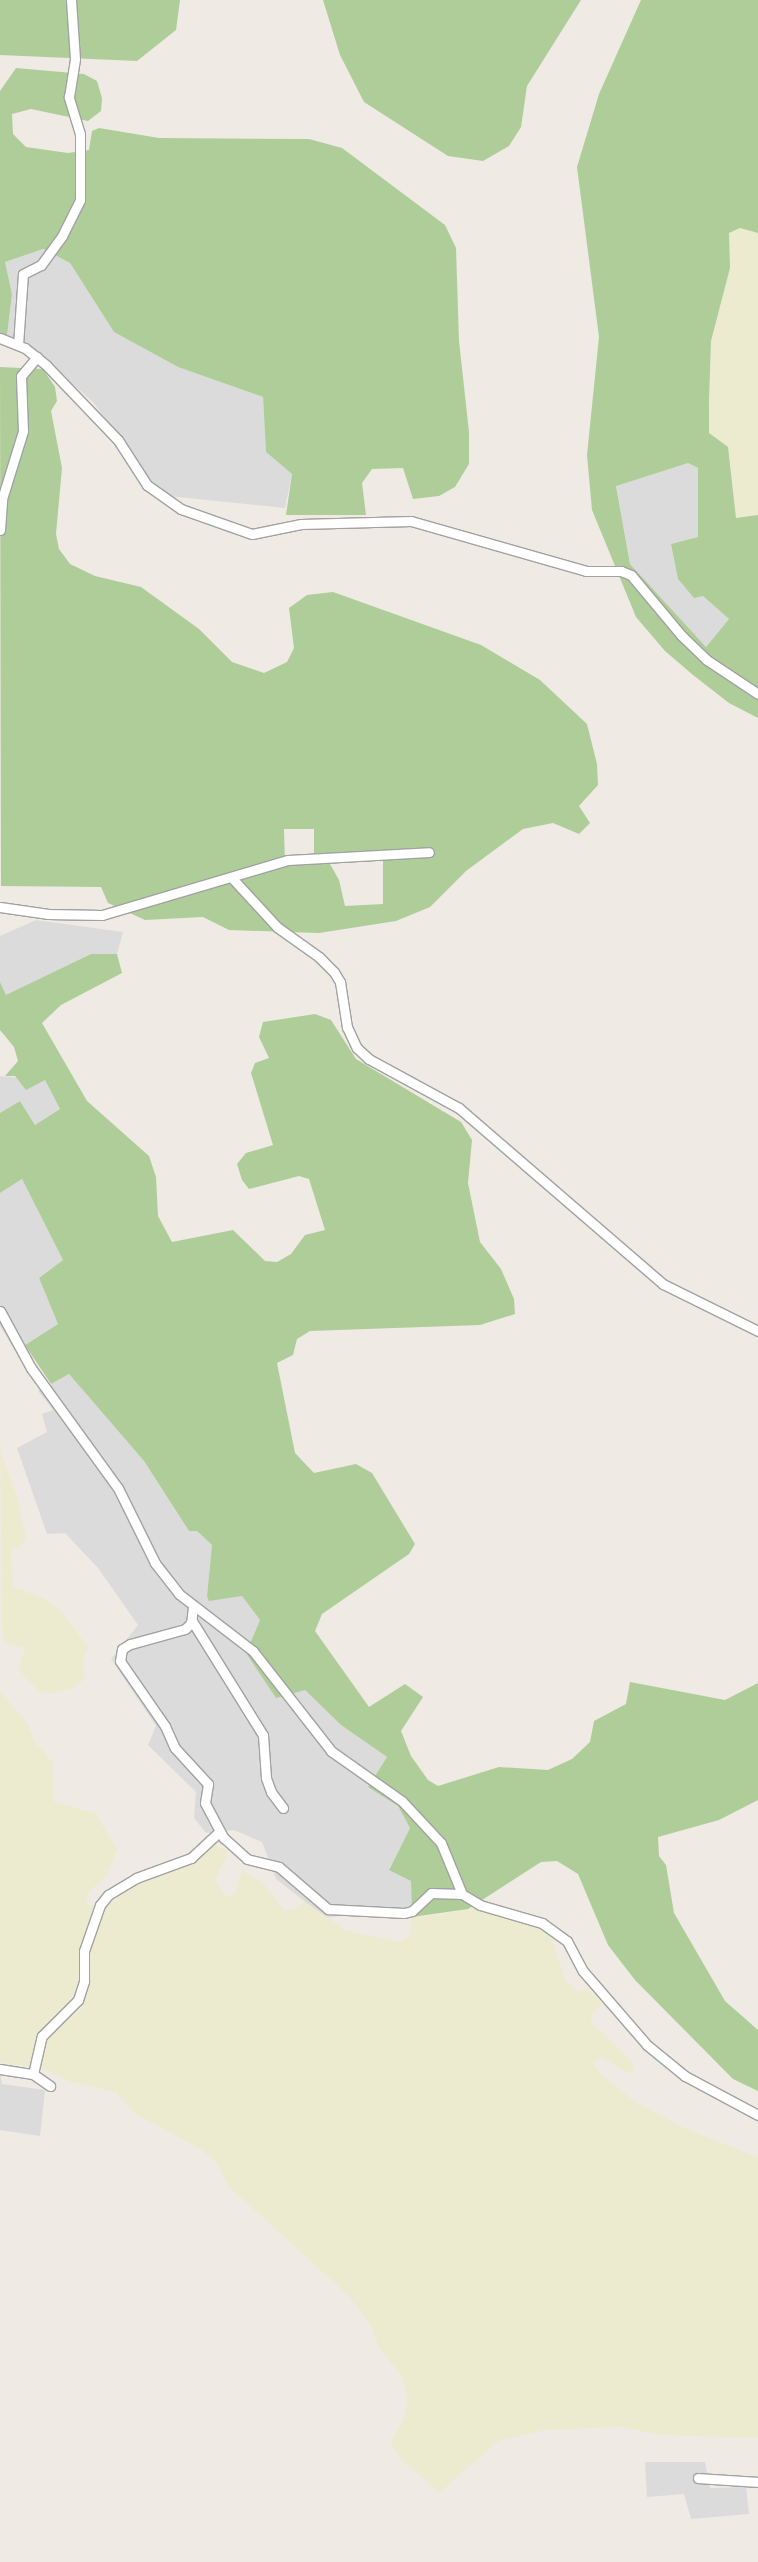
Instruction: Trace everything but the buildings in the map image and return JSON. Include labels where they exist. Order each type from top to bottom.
[{"type":"street","points":[[18,345],[23,274],[41,265],[62,236],[80,200],[80,134],[69,97],[75,59],[70,0]]},
{"type":"street","points":[[0,338],[18,345],[37,357],[118,440],[147,485],[181,509],[252,534],[301,524],[411,521],[586,571],[621,571],[631,575],[681,635],[707,660],[758,694]]},
{"type":"street","points":[[0,530],[2,499],[24,431],[21,376],[37,357]]},
{"type":"street","points":[[0,906],[48,914],[102,915],[288,860],[429,852]]},
{"type":"street","points":[[232,878],[277,927],[320,957],[334,972],[340,982],[347,1027],[357,1048],[369,1059],[459,1108],[663,1284],[758,1331]]},
{"type":"street","points":[[0,1311],[30,1368],[118,1488],[155,1563],[193,1607],[253,1651],[331,1751],[402,1801],[441,1843],[462,1894]]},
{"type":"street","points":[[193,1607],[192,1621],[263,1735],[266,1778],[271,1792],[284,1808]]},
{"type":"street","points":[[192,1621],[185,1629],[130,1644],[122,1649],[120,1661],[165,1726],[171,1743],[208,1784],[206,1803],[219,1832],[247,1859],[278,1867],[328,1909],[404,1913],[412,1911],[431,1894],[462,1894],[480,1906],[542,1923],[567,1941],[583,1971],[647,2045],[685,2076],[758,2115]]},
{"type":"street","points":[[33,2074],[42,2036],[78,2000],[84,1981],[84,1950],[100,1905],[136,1878],[191,1858],[219,1832]]},
{"type":"street","points":[[0,2069],[33,2074],[50,2086]]},
{"type":"street","points":[[698,2478],[758,2482]]},
{"type":"shaded area","points":[[740,228],[758,233],[758,515],[736,518],[730,463],[709,433],[711,341],[730,268],[729,233]]},
{"type":"shaded area","points":[[42,249],[70,263],[114,332],[178,367],[263,397],[266,452],[292,474],[285,508],[168,496],[151,481],[93,402],[28,344],[7,336],[12,294],[5,262]]},
{"type":"shaded area","points":[[688,463],[698,468],[698,537],[671,544],[678,579],[694,597],[703,596],[729,619],[706,647],[630,564],[616,485]]},
{"type":"shaded area","points":[[36,920],[123,932],[117,954],[91,954],[6,996],[0,982],[0,936]]},
{"type":"shaded area","points":[[0,1076],[45,1080],[60,1109],[35,1125],[20,1101],[0,1113]]},
{"type":"shaded area","points":[[22,1179],[63,1260],[39,1278],[58,1324],[15,1351],[0,1326],[0,1193]]},
{"type":"shaded area","points":[[69,1374],[144,1461],[189,1531],[197,1531],[212,1545],[207,1596],[242,1596],[260,1620],[246,1653],[305,1690],[341,1725],[387,1757],[368,1787],[398,1806],[410,1828],[389,1869],[411,1881],[412,1917],[356,1913],[326,1918],[276,1879],[262,1842],[234,1830],[206,1833],[194,1818],[196,1792],[148,1745],[156,1726],[111,1659],[138,1625],[98,1568],[65,1533],[47,1534],[17,1448],[47,1432],[42,1414],[53,1410],[38,1391]]},
{"type":"shaded area","points":[[0,1429],[1,1452],[18,1500],[26,1537],[20,1548],[11,1550],[13,1587],[46,1599],[62,1612],[88,1647],[83,1661],[85,1679],[71,1689],[52,1694],[39,1692],[19,1670],[25,1648],[5,1643],[2,1631]]},
{"type":"shaded area","points":[[0,1692],[27,1722],[35,1742],[53,1763],[54,1802],[95,1813],[117,1849],[107,1876],[88,1892],[86,1904],[103,1907],[144,1880],[190,1864],[214,1845],[225,1849],[227,1856],[215,1879],[225,1895],[230,1897],[236,1892],[242,1870],[263,1883],[284,1910],[292,1910],[305,1902],[347,1931],[400,1942],[409,1936],[412,1917],[441,1915],[472,1906],[549,1931],[566,1982],[577,1991],[588,1989],[602,2004],[592,2014],[591,2023],[631,2060],[634,2071],[628,2073],[601,2057],[593,2062],[601,2074],[634,2101],[684,2128],[758,2157],[758,2438],[661,2435],[622,2427],[545,2430],[498,2441],[439,2493],[399,2457],[391,2443],[406,2414],[407,2395],[400,2373],[380,2350],[371,2326],[348,2295],[228,2186],[217,2163],[202,2150],[134,2113],[116,2092],[68,2081],[46,2070],[0,2062]]},
{"type":"shaded area","points":[[0,2072],[2,2084],[45,2090],[40,2136],[0,2130]]},
{"type":"shaded area","points":[[645,2462],[705,2462],[710,2488],[746,2487],[749,2514],[691,2519],[684,2494],[647,2497]]},
{"type":"green space","points":[[0,0],[180,0],[176,30],[137,61],[0,55]]},
{"type":"green space","points":[[323,0],[581,0],[527,86],[521,127],[509,146],[483,161],[448,156],[364,102],[340,55]]},
{"type":"green space","points":[[641,0],[758,0],[758,233],[740,228],[729,233],[730,268],[711,341],[709,433],[728,447],[736,518],[758,515],[758,718],[729,703],[693,675],[665,651],[636,617],[592,510],[587,455],[599,337],[577,167],[599,94]],"holes":[[[688,463],[698,468],[698,537],[671,544],[678,579],[694,598],[703,596],[729,619],[706,647],[630,564],[616,486]]]},
{"type":"green space","points":[[16,68],[84,74],[97,81],[102,98],[101,111],[88,121],[31,109],[12,114],[13,134],[26,147],[68,153],[89,150],[92,131],[99,128],[159,138],[309,139],[342,148],[445,225],[456,248],[459,341],[469,432],[469,464],[455,487],[439,496],[413,499],[403,468],[372,469],[362,483],[366,515],[286,515],[292,474],[266,452],[263,397],[178,367],[114,332],[70,263],[43,249],[5,262],[12,294],[7,336],[0,333],[0,91]]},
{"type":"green space","points":[[0,367],[43,369],[55,387],[57,401],[51,411],[62,468],[56,534],[59,549],[70,564],[95,576],[141,587],[199,629],[232,662],[264,673],[287,662],[294,648],[289,608],[307,595],[333,592],[481,645],[540,680],[587,724],[597,764],[598,785],[579,806],[590,823],[579,834],[553,823],[523,829],[466,871],[430,907],[396,921],[319,933],[229,930],[203,917],[145,920],[108,903],[101,887],[1,886]],"holes":[[[284,829],[314,829],[314,853],[383,853],[383,904],[345,906],[339,880],[330,864],[285,864]]]},
{"type":"green space","points":[[91,954],[117,954],[122,973],[61,1005],[42,1023],[87,1101],[149,1156],[156,1177],[158,1216],[172,1242],[233,1230],[265,1261],[277,1262],[291,1254],[305,1235],[325,1230],[309,1179],[299,1176],[249,1189],[242,1180],[237,1164],[246,1153],[273,1145],[251,1073],[255,1063],[269,1058],[259,1037],[263,1022],[315,1014],[331,1020],[356,1059],[461,1122],[472,1140],[468,1183],[480,1242],[501,1269],[514,1299],[515,1314],[480,1325],[310,1331],[297,1339],[293,1355],[277,1363],[295,1453],[314,1473],[356,1464],[372,1473],[415,1544],[409,1554],[322,1614],[315,1631],[369,1707],[405,1684],[423,1697],[401,1731],[411,1756],[428,1780],[438,1786],[499,1767],[548,1770],[572,1759],[590,1742],[594,1721],[626,1704],[630,1682],[725,1700],[758,1683],[758,1800],[719,1820],[658,1837],[659,1856],[666,1865],[674,1913],[725,2001],[758,2030],[758,2091],[733,2079],[635,1980],[608,1945],[578,1874],[557,1861],[541,1862],[468,1909],[412,1917],[411,1881],[389,1870],[410,1828],[398,1806],[368,1787],[387,1757],[341,1725],[305,1690],[276,1698],[246,1653],[260,1620],[242,1596],[209,1601],[207,1596],[212,1545],[197,1531],[189,1531],[144,1461],[69,1374],[51,1384],[25,1345],[58,1324],[39,1278],[63,1260],[22,1179],[0,1193],[0,1113],[20,1101],[35,1125],[60,1109],[45,1080],[26,1090],[15,1076],[5,1076],[18,1061],[14,1047],[0,1030],[0,982],[6,995]]}]
